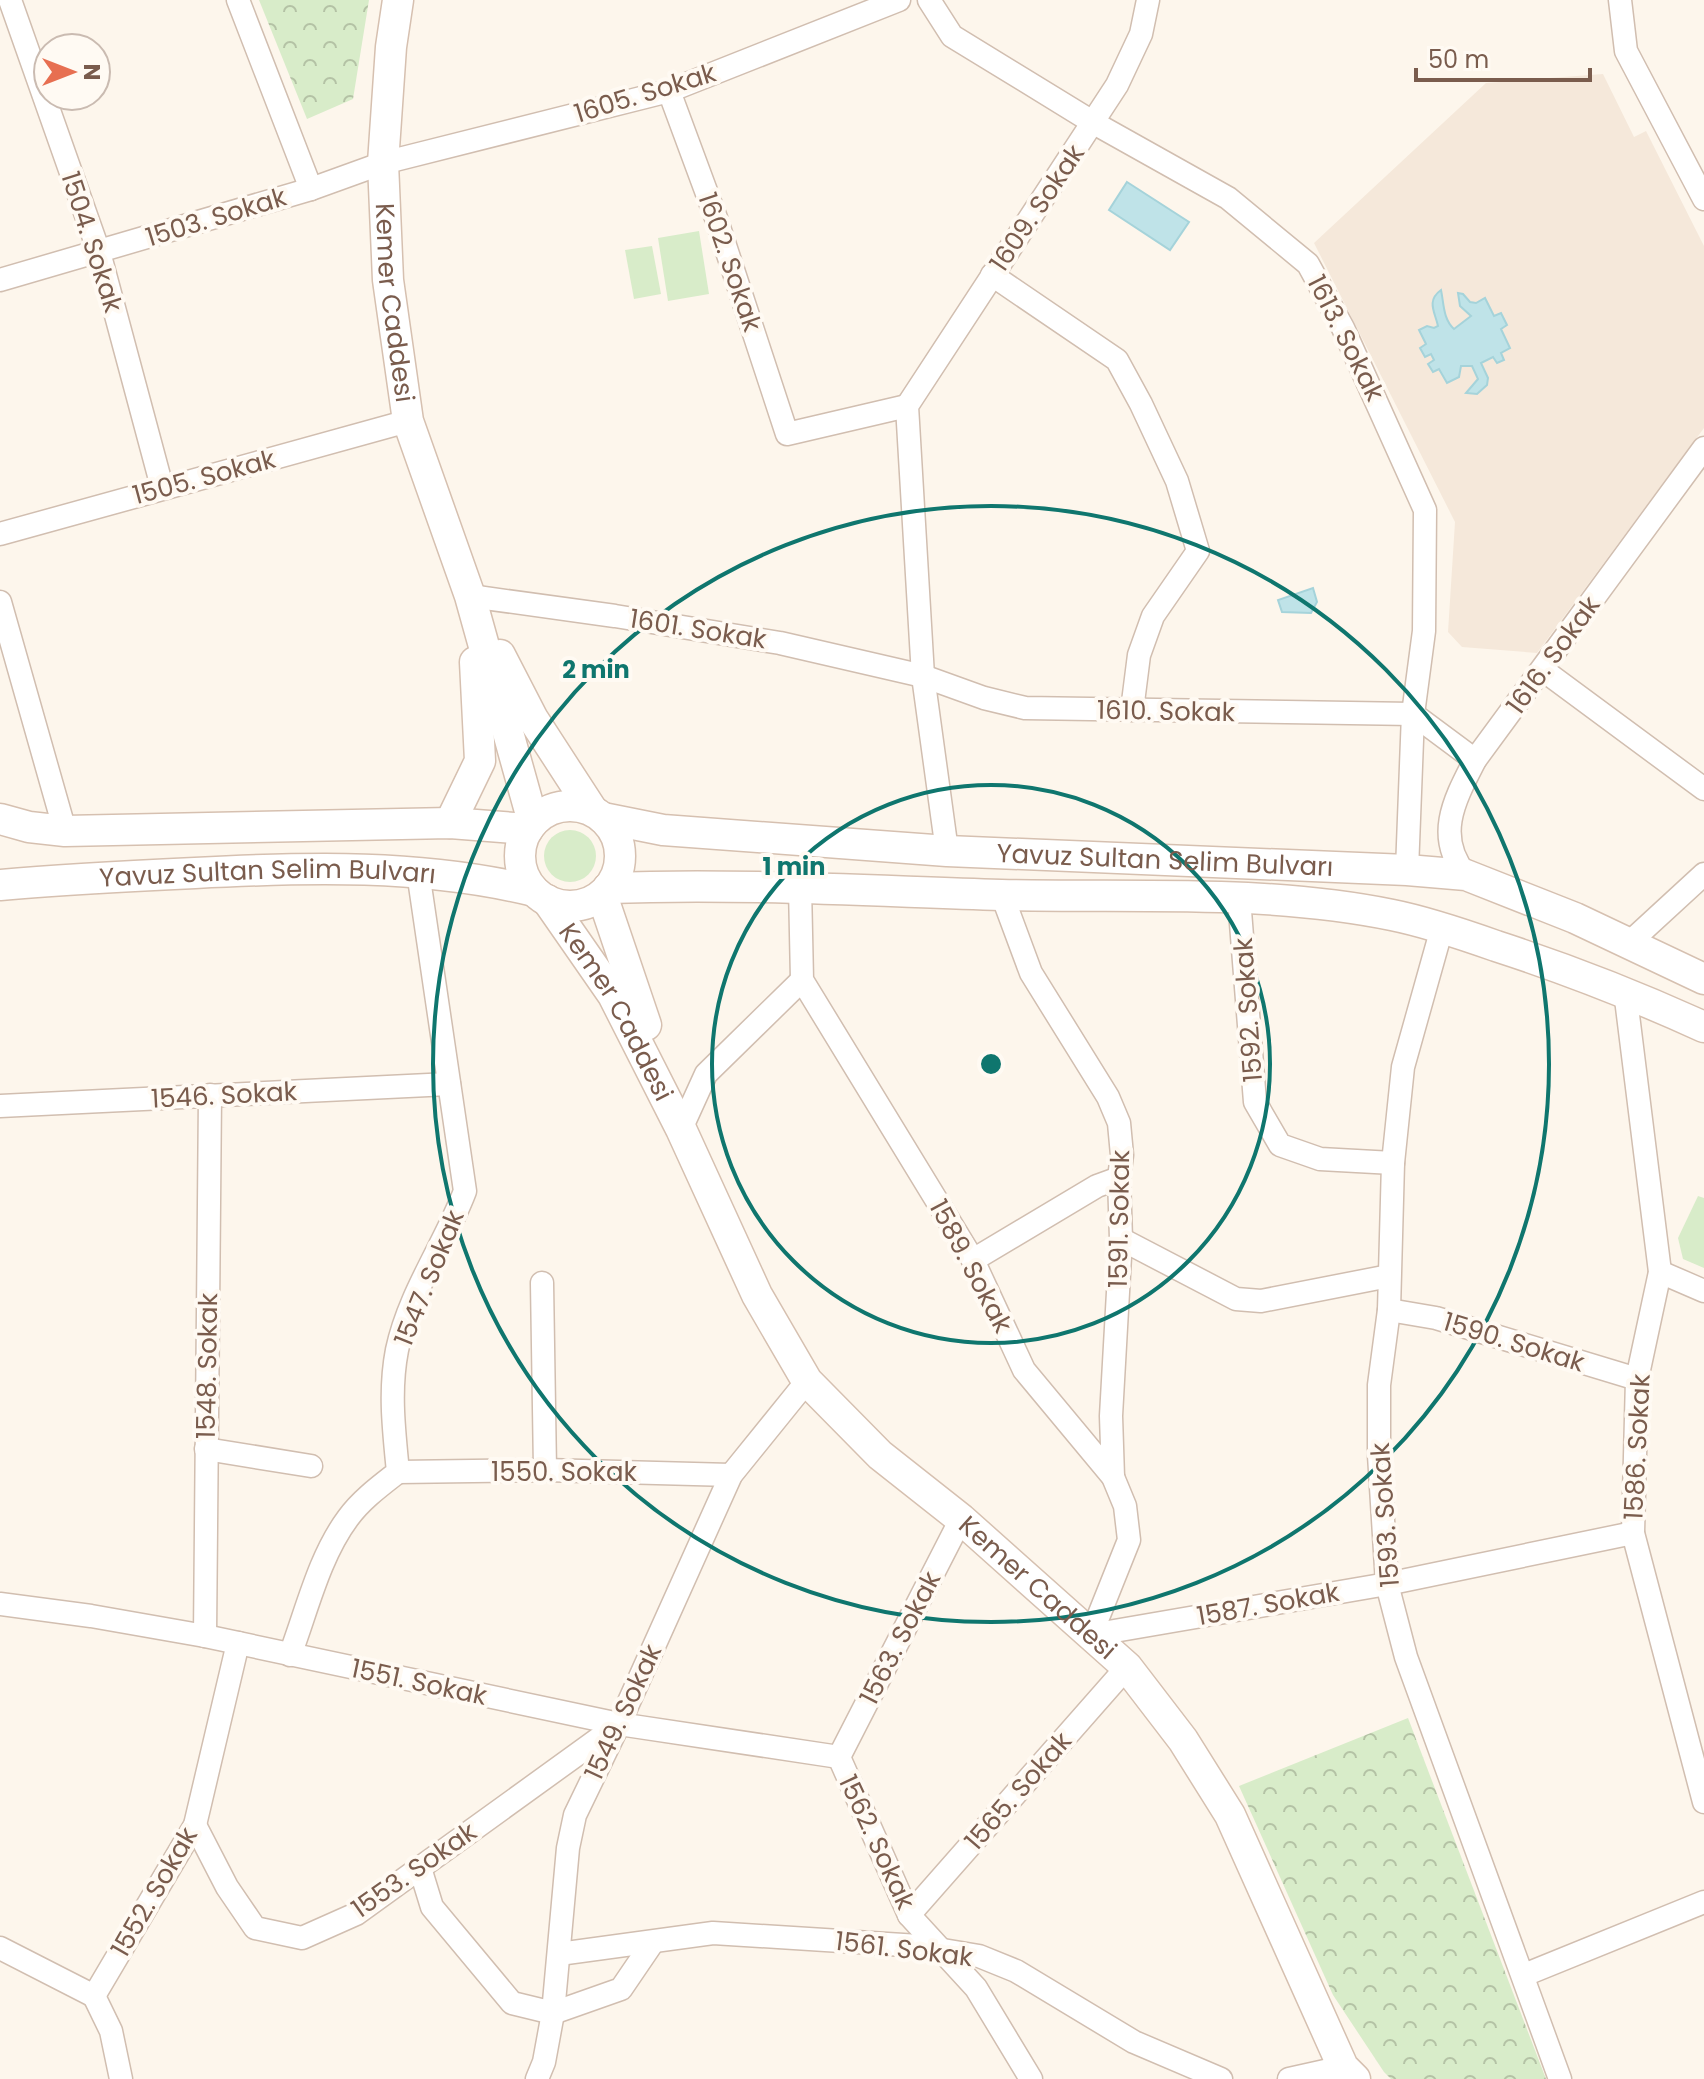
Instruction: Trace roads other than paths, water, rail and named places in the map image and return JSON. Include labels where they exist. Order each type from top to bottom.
[{"type":"main road","name":"Kemer Caddesi","points":[[398,0],[391,47],[383,163],[388,280],[408,421],[470,596],[531,825]]},
{"type":"main road","name":"Kemer Caddesi","points":[[470,596],[533,719],[598,814]]},
{"type":"main road","points":[[450,823],[480,761],[470,596]]},
{"type":"main road","points":[[561,806],[577,806],[598,814],[613,829],[619,842],[618,871],[605,892],[575,906],[560,905],[540,895],[525,878],[521,864],[520,849],[531,825],[546,812],[561,806]]},
{"type":"main road","name":"Yavuz Sultan Selim Bulvarı","points":[[598,814],[663,830],[947,851],[1466,875],[1575,918],[1704,979]]},
{"type":"main road","name":"Yavuz Sultan Selim Bulvarı","points":[[0,819],[29,827],[65,831],[450,823],[531,825]]},
{"type":"main road","name":"Yavuz Sultan Selim Bulvarı","points":[[0,885],[329,869],[467,876],[540,895]]},
{"type":"main road","name":"Yavuz Sultan Selim Bulvarı","points":[[605,892],[800,887],[1002,895],[1239,898],[1334,905],[1393,915],[1442,928],[1625,991],[1704,1027]]},
{"type":"main road","name":"Kemer Caddesi","points":[[605,892],[681,1129]]},
{"type":"main road","name":"Kemer Caddesi","points":[[540,895],[613,995],[681,1129],[757,1295],[807,1381],[880,1455],[961,1519],[1127,1667],[1183,1740],[1230,1815],[1349,2073]]},
{"type":"street","name":"1504. Sokak","points":[[10,0],[99,252],[162,487]]},
{"type":"street","points":[[238,0],[311,189]]},
{"type":"street","name":"1605. Sokak","points":[[383,163],[669,91],[899,0]]},
{"type":"street","name":"1613. Sokak","points":[[929,0],[952,36],[1094,123],[1228,198],[1308,264],[1343,328],[1425,510],[1424,631],[1413,714],[1407,870]]},
{"type":"street","name":"1609. Sokak","points":[[907,406],[1117,85],[1141,34],[1148,0]]},
{"type":"street","points":[[1620,0],[1626,51],[1704,199]]},
{"type":"street","name":"1602. Sokak","points":[[669,91],[716,218],[787,434],[907,406]]},
{"type":"street","name":"1503. Sokak","points":[[0,280],[311,189],[383,163]]},
{"type":"street","points":[[992,275],[1117,360],[1177,481],[1198,551],[1153,616],[1139,655],[1132,710]]},
{"type":"street","points":[[907,406],[923,676],[947,851]]},
{"type":"street","name":"1505. Sokak","points":[[0,534],[408,421]]},
{"type":"street","name":"1616. Sokak","points":[[1466,875],[1448,837],[1457,794],[1475,760],[1704,448]]},
{"type":"street","name":"1601. Sokak","points":[[470,596],[780,643],[923,676]]},
{"type":"street","points":[[0,602],[65,831]]},
{"type":"street","points":[[1543,670],[1704,789]]},
{"type":"street","name":"1610. Sokak","points":[[923,676],[984,698],[1025,708],[1413,714]]},
{"type":"street","points":[[1413,714],[1475,760]]},
{"type":"street","name":"1547. Sokak","points":[[398,1472],[391,1394],[398,1348],[415,1298],[465,1191],[418,872]]},
{"type":"street","points":[[1629,943],[1704,874]]},
{"type":"street","points":[[681,1129],[706,1074],[802,980],[800,887]]},
{"type":"street","name":"1591. Sokak","points":[[1002,895],[1031,973],[1108,1097],[1119,1123],[1122,1155],[1119,1178],[1121,1239],[1111,1416],[1113,1477]]},
{"type":"street","name":"1592. Sokak","points":[[1239,898],[1255,1102],[1280,1145],[1320,1159],[1393,1163]]},
{"type":"street","name":"1593. Sokak","points":[[1442,928],[1403,1067],[1393,1163],[1389,1310],[1379,1385],[1379,1455],[1387,1584],[1406,1657],[1560,2079]]},
{"type":"street","name":"1589. Sokak","points":[[802,980],[973,1260],[1024,1370],[1113,1477],[1125,1506],[1129,1540],[1091,1635]]},
{"type":"street","name":"1586. Sokak","points":[[1625,991],[1660,1272],[1637,1379],[1633,1533],[1704,1802]]},
{"type":"street","name":"1546. Sokak","points":[[0,1106],[449,1084]]},
{"type":"street","name":"1548. Sokak","points":[[205,1636],[210,1095]]},
{"type":"street","points":[[973,1260],[1097,1186],[1119,1178]]},
{"type":"street","points":[[1121,1239],[1236,1299],[1261,1301],[1389,1276]]},
{"type":"street","points":[[1660,1272],[1704,1291]]},
{"type":"street","points":[[542,1283],[545,1470]]},
{"type":"street","name":"1590. Sokak","points":[[1389,1310],[1436,1318],[1637,1379]]},
{"type":"street","name":"1549. Sokak","points":[[537,2079],[544,2062],[553,2013],[568,1848],[575,1815],[731,1475],[807,1381]]},
{"type":"street","points":[[206,1449],[311,1466]]},
{"type":"street","name":"1550. Sokak","points":[[398,1472],[545,1470],[731,1475]]},
{"type":"street","points":[[290,1655],[328,1555],[348,1518],[398,1472]]},
{"type":"street","name":"1563. Sokak","points":[[839,1757],[961,1519]]},
{"type":"street","name":"1587. Sokak","points":[[1091,1635],[1387,1584],[1633,1533]]},
{"type":"street","name":"1551. Sokak","points":[[0,1604],[205,1636],[619,1724],[839,1757]]},
{"type":"street","name":"1552. Sokak","points":[[94,1996],[195,1825],[238,1643]]},
{"type":"street","name":"1565. Sokak","points":[[909,1915],[1127,1667]]},
{"type":"street","name":"1553. Sokak","points":[[195,1825],[227,1887],[255,1928],[302,1938],[356,1914],[619,1724]]},
{"type":"street","name":"1562. Sokak","points":[[839,1757],[909,1915],[976,1988],[1031,2079]]},
{"type":"street","points":[[420,1868],[432,1907],[512,2003],[553,2013],[621,1989],[653,1942]]},
{"type":"street","points":[[1524,1975],[1704,1902]]},
{"type":"street","name":"1561. Sokak","points":[[559,1954],[713,1933],[940,1949],[979,1956],[996,1962],[1134,2042],[1221,2079]]},
{"type":"street","points":[[0,1948],[94,1996],[111,2031],[121,2079]]},
{"type":"street","points":[[1289,2079],[1349,2073]]},
{"type":"water","points":[[1127,182],[1189,222],[1170,250],[1109,210]]},
{"type":"water","points":[[1441,290],[1446,316],[1454,329],[1471,316],[1460,306],[1458,293],[1470,302],[1476,303],[1485,298],[1494,316],[1501,313],[1507,325],[1501,329],[1510,348],[1501,353],[1504,360],[1497,363],[1493,357],[1481,363],[1488,378],[1487,385],[1477,394],[1466,393],[1478,379],[1472,366],[1461,366],[1459,377],[1447,383],[1439,369],[1433,372],[1428,364],[1434,360],[1431,354],[1425,357],[1420,348],[1426,344],[1419,330],[1438,326],[1433,303]]},
{"type":"water","points":[[1313,588],[1317,602],[1311,613],[1282,612],[1278,600]]}]
